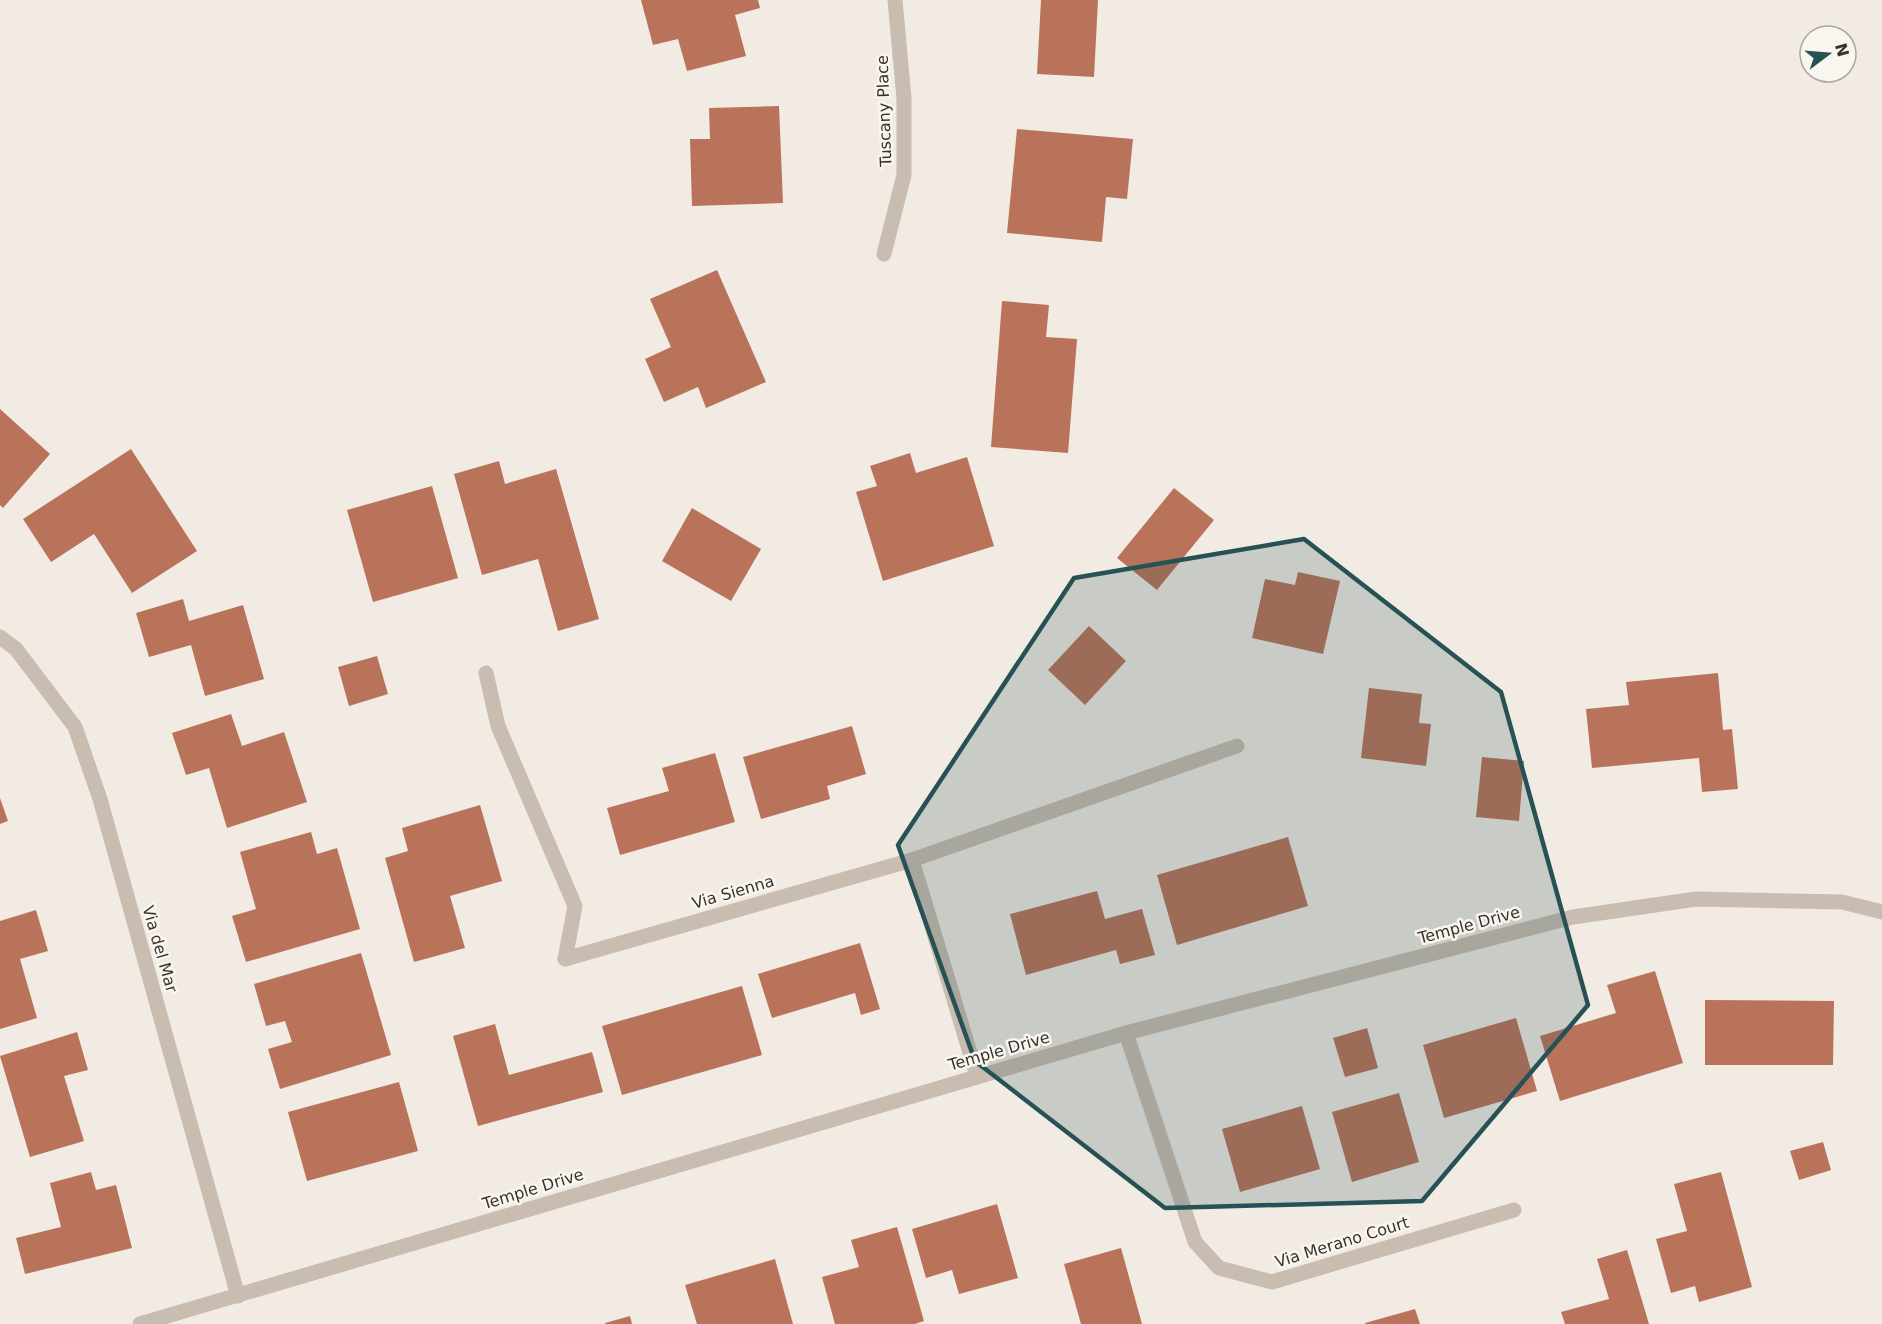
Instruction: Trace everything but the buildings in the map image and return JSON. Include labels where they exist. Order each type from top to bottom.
[{"type":"street","name":"Tuscany Place","points":[[884,254],[904,176],[904,98],[895,0]]},
{"type":"street","name":"Via del Mar","points":[[0,637],[16,649],[75,727],[100,799],[238,1296]]},
{"type":"street","name":"Via Sienna","points":[[486,673],[498,726],[575,906],[565,959],[912,860],[1237,746]]},
{"type":"street","points":[[912,860],[977,1076]]},
{"type":"street","name":"Temple Drive","points":[[140,1324],[1126,1033],[1573,917],[1696,899],[1842,902],[1882,912]]},
{"type":"street","name":"Via Merano Court","points":[[1126,1033],[1195,1242],[1219,1268],[1272,1282],[1514,1210]]},
{"type":"highlighted area","points":[[1304,539],[1501,692],[1588,1005],[1422,1201],[1165,1208],[975,1061],[898,845],[1074,578]]}]
